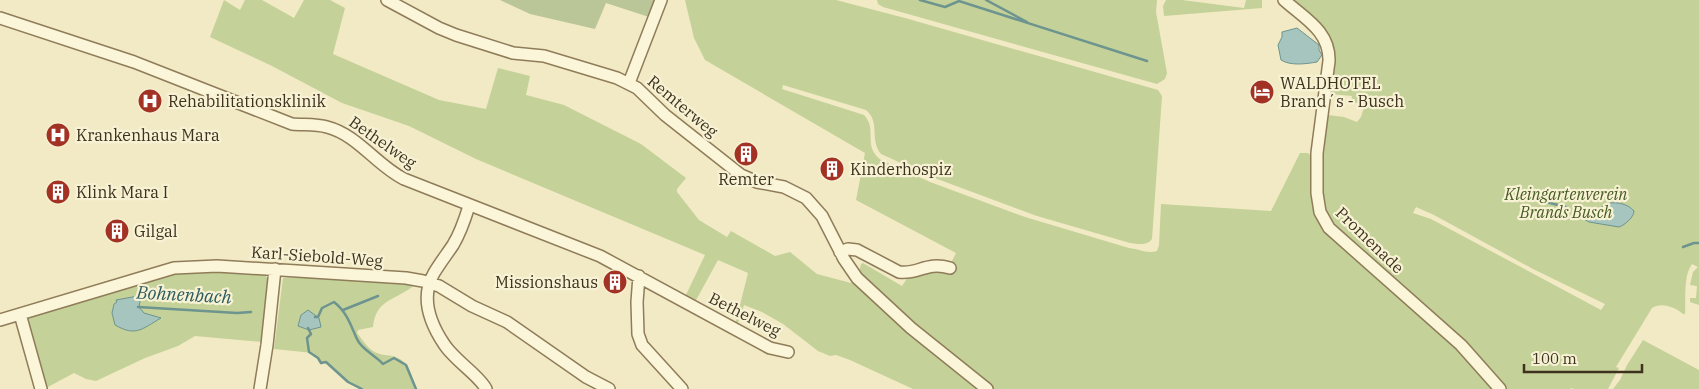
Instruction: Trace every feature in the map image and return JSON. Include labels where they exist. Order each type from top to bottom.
[{"type":"street","name":"Remterweg","points":[[387,0],[456,35],[513,53],[544,56],[629,83],[644,93],[665,115],[741,175],[757,182],[784,187],[806,198],[822,216],[851,270],[870,290],[935,348],[987,389]]},
{"type":"street","points":[[629,83],[661,0]]},
{"type":"street","name":"Promenade","points":[[1284,0],[1318,29],[1328,46],[1329,61],[1317,153],[1317,192],[1323,218],[1329,228],[1461,345],[1500,389]]},
{"type":"street","name":"Bethelweg","points":[[0,18],[134,62],[292,124],[323,126],[340,131],[350,136],[396,175],[469,206],[600,256],[770,348],[788,352]]},
{"type":"street","points":[[469,206],[460,232],[429,283],[426,296],[436,330],[452,355],[486,389]]},
{"type":"street","points":[[840,252],[848,249],[857,250],[899,272],[931,265],[950,268]]},
{"type":"street","name":"Karl-Siebold-Weg","points":[[0,320],[174,268],[217,266],[406,278],[438,286],[472,306],[507,322],[586,377],[609,389]]},
{"type":"street","points":[[260,389],[268,345],[276,270]]},
{"type":"street","points":[[639,276],[637,302],[638,334],[642,345],[682,389]]},
{"type":"street","points":[[20,314],[41,389]]},
{"type":"green space","name":"Kleingartenverein Brands Busch","points":[[224,0],[240,10],[245,0],[262,0],[294,18],[304,0],[330,0],[345,8],[333,54],[439,100],[486,109],[498,68],[530,76],[526,95],[564,105],[641,144],[686,178],[677,189],[677,192],[699,220],[727,237],[731,231],[775,256],[790,252],[817,274],[851,283],[859,273],[863,263],[902,286],[910,274],[927,269],[947,271],[956,253],[856,200],[865,153],[705,60],[694,38],[685,0],[836,0],[1158,90],[1162,96],[1152,239],[1148,243],[1140,244],[1130,243],[1037,216],[932,177],[881,154],[876,143],[873,120],[866,110],[783,85],[782,89],[864,115],[870,126],[872,149],[875,155],[881,160],[930,182],[1025,217],[1129,248],[1150,252],[1157,251],[1159,245],[1161,204],[1271,211],[1300,153],[1308,153],[1315,161],[1323,161],[1328,115],[1344,117],[1357,122],[1361,117],[1365,104],[1351,102],[1352,96],[1331,94],[1334,61],[1332,45],[1325,30],[1291,0],[1699,0],[1699,305],[1690,302],[1690,298],[1696,298],[1697,286],[1690,285],[1693,272],[1698,267],[1692,264],[1686,281],[1685,314],[1668,306],[1660,305],[1652,308],[1616,367],[1619,368],[1608,389],[913,389],[850,360],[836,355],[830,356],[818,351],[783,324],[762,312],[744,305],[737,326],[735,325],[748,273],[718,260],[695,302],[685,297],[705,255],[476,159],[409,126],[342,103],[272,66],[210,37]],"holes":[[[1416,207],[1533,269],[1605,304],[1601,310],[1431,219],[1413,213]]]},
{"type":"green space","points":[[500,0],[655,0],[649,17],[606,3],[595,29],[530,14]]},
{"type":"green space","points":[[877,0],[1157,0],[1156,12],[1167,73],[1165,79],[1157,84],[883,7],[878,4]]},
{"type":"green space","points":[[1166,0],[1182,0],[1244,8],[1246,0],[1262,0],[1262,8],[1164,16],[1163,6]]},
{"type":"green space","points":[[236,271],[264,274],[269,287],[269,296],[263,342],[195,336],[178,346],[145,358],[96,381],[86,379],[74,373],[46,388],[27,320],[29,316],[174,273]]},
{"type":"green space","points":[[301,277],[416,284],[388,301],[378,310],[373,327],[358,330],[357,333],[373,351],[397,357],[405,363],[416,389],[362,389],[348,382],[326,362],[321,363],[313,353],[274,349],[283,278]]},
{"type":"green space","points":[[1643,340],[1699,370],[1699,389],[1613,389]]},
{"type":"water","points":[[1297,28],[1319,45],[1322,55],[1317,62],[1294,64],[1281,60],[1278,45],[1282,32]]},
{"type":"water","points":[[1609,203],[1626,205],[1634,211],[1632,216],[1619,227],[1589,222],[1581,214],[1582,211],[1598,209]]},
{"type":"water","points":[[138,296],[140,301],[139,307],[144,313],[161,318],[144,328],[134,331],[128,331],[115,325],[112,313],[114,304],[117,302],[116,300]]},
{"type":"water","points":[[308,310],[319,318],[321,327],[309,330],[298,326],[301,315]]},
{"type":"waterway","points":[[920,0],[945,7],[959,1],[1147,61]]},
{"type":"waterway","points":[[986,0],[1027,22]]},
{"type":"waterway","points":[[1538,200],[1566,207]]},
{"type":"waterway","points":[[1683,247],[1699,243]]},
{"type":"waterway","points":[[343,310],[378,296]]},
{"type":"waterway","name":"Bohnenbach","points":[[315,317],[318,317],[322,308],[334,302],[351,324],[359,343],[383,364],[394,358],[406,365],[416,389]]},
{"type":"waterway","name":"Bohnenbach","points":[[138,307],[237,313],[251,312]]},
{"type":"waterway","name":"Bohnenbach","points":[[308,328],[311,334],[307,338],[309,352],[318,358],[321,363],[326,362],[348,382],[362,389]]},
{"type":"place","name":"WALDHOTEL Brand´s - Busch","points":[[1262,92]]},
{"type":"place","name":"Rehabilitationsklinik","points":[[150,101]]},
{"type":"place","name":"Krankenhaus Mara","points":[[58,135]]},
{"type":"place","name":"Remter","points":[[746,154]]},
{"type":"place","name":"Kinderhospiz","points":[[832,169]]},
{"type":"place","name":"Klink Mara I","points":[[58,192]]},
{"type":"place","name":"Gilgal","points":[[117,231]]},
{"type":"place","name":"Missionshaus","points":[[615,282]]}]
